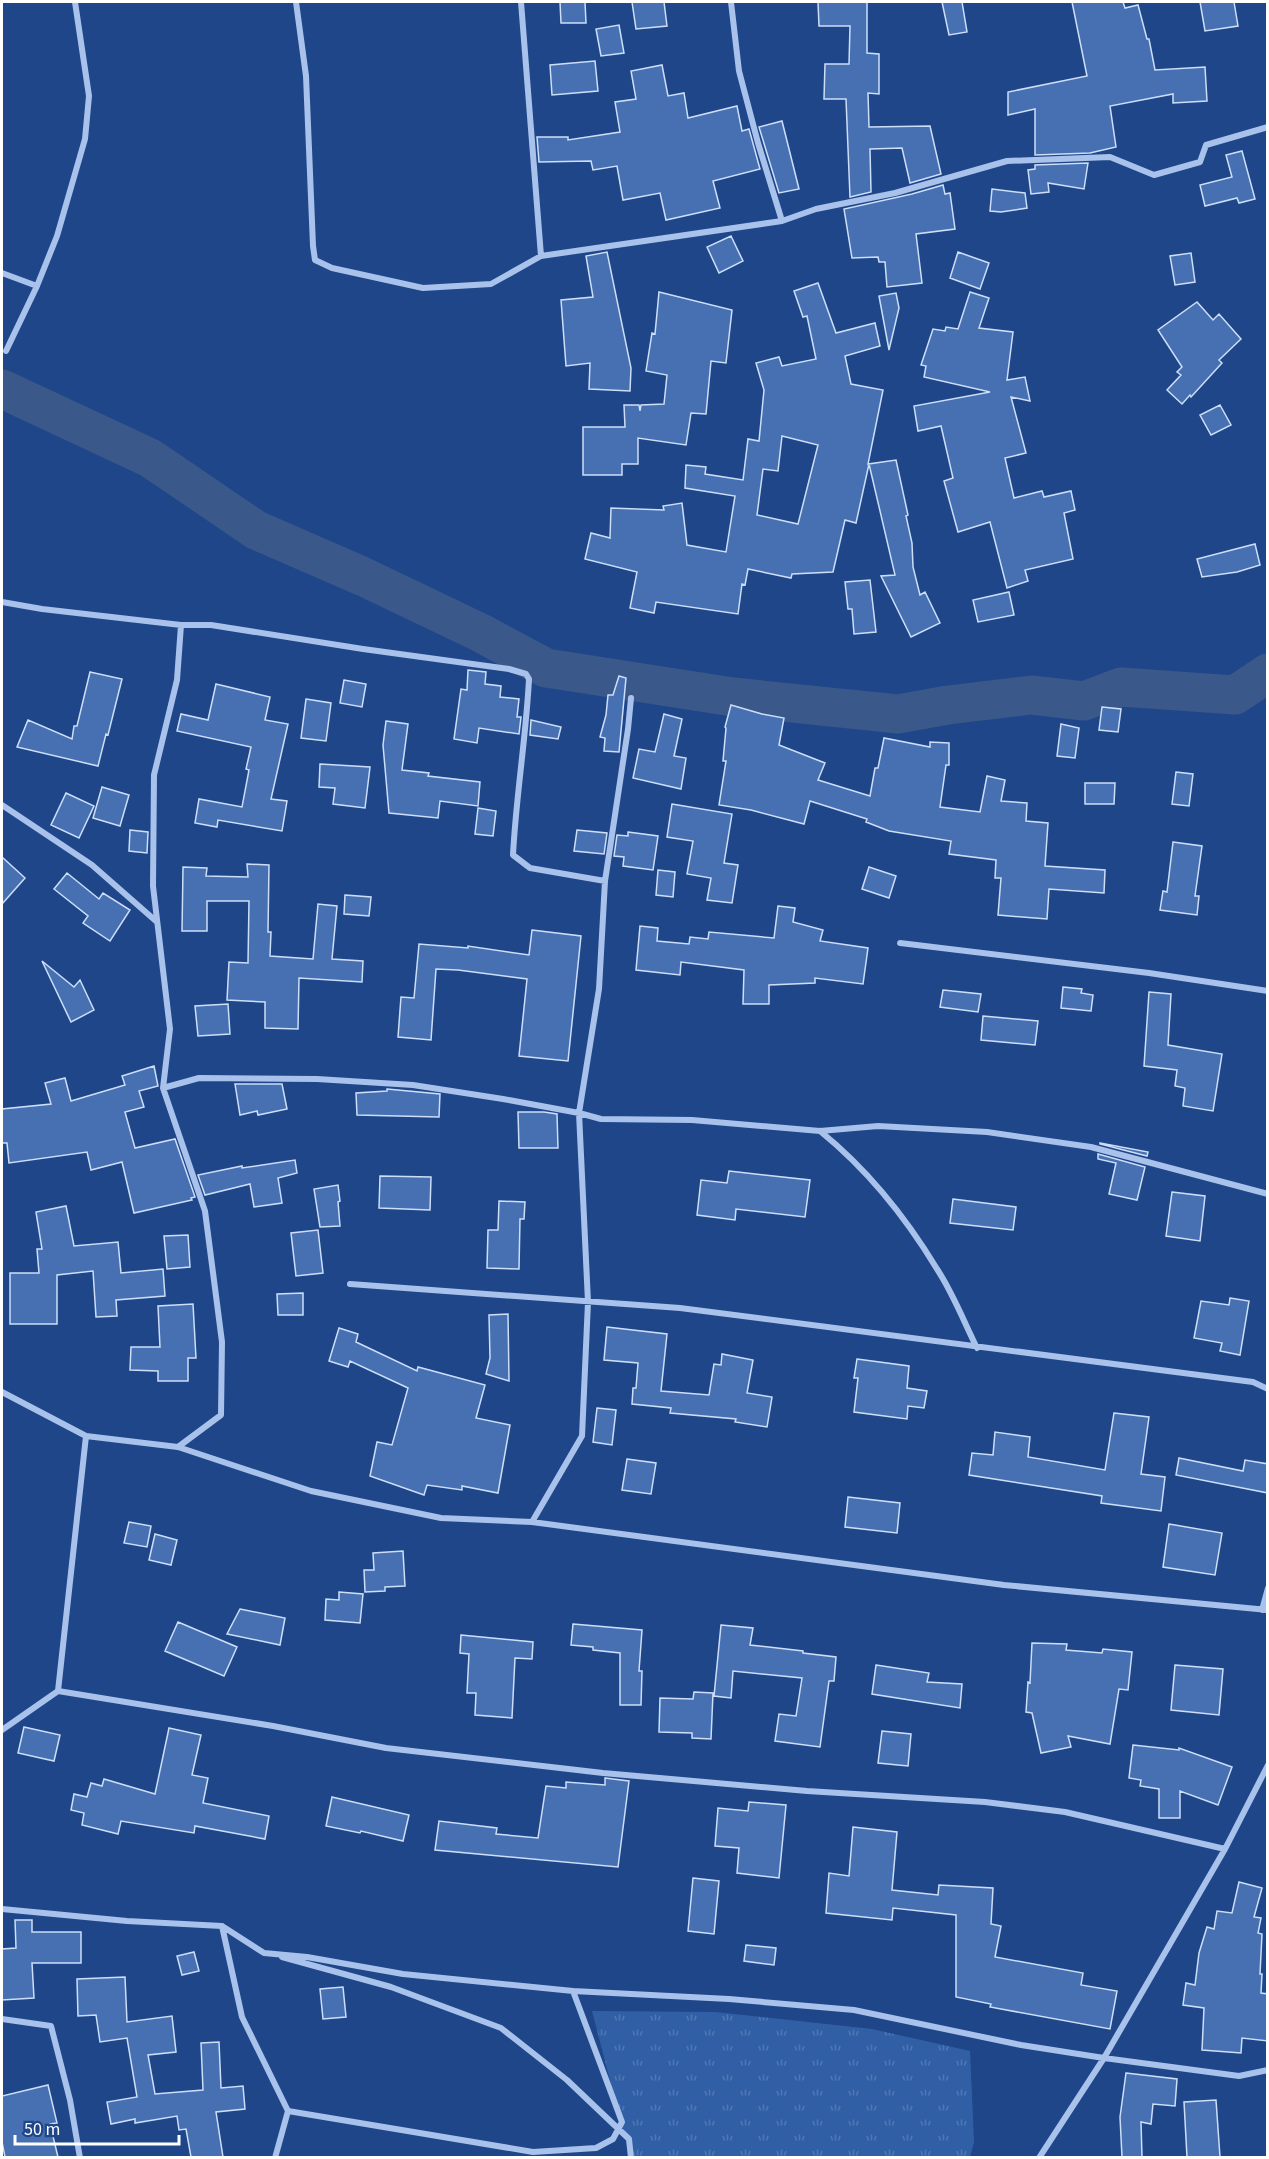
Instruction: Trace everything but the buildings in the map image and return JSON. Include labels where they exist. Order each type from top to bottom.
[{"type":"street","points":[[6,351],[37,286],[57,236],[85,139],[89,96],[75,2]]},
{"type":"street","points":[[296,2],[306,76],[315,260],[332,268],[423,288],[491,284],[541,256],[782,220],[816,209],[895,193],[1007,161],[1110,157],[1154,175],[1200,162],[1206,145],[1268,128]]},
{"type":"street","points":[[521,2],[541,256]]},
{"type":"street","points":[[730,2],[739,71],[782,220]]},
{"type":"street","points":[[2,273],[37,286]]},
{"type":"street","points":[[2,602],[181,626],[211,625],[509,669],[526,674],[529,680],[527,721],[515,817],[513,855],[530,868],[605,881]]},
{"type":"street","points":[[178,1447],[221,1415],[222,1342],[205,1211],[163,1088],[170,1029],[153,886],[154,775],[177,680],[181,626]]},
{"type":"street","points":[[532,1522],[582,1436],[588,1302],[579,1113],[599,989],[605,881],[631,698]]},
{"type":"street","points":[[2,805],[92,866],[158,922]]},
{"type":"street","points":[[900,943],[1149,973],[1268,991]]},
{"type":"street","points":[[163,1088],[200,1078],[328,1080],[413,1085],[579,1113],[601,1119],[692,1120],[820,1131],[879,1126],[987,1132],[1091,1147],[1268,1194]]},
{"type":"street","points":[[820,1131],[851,1156],[889,1198],[938,1270],[977,1348]]},
{"type":"street","points":[[350,1284],[680,1308],[1253,1382],[1268,1389]]},
{"type":"street","points":[[2,1392],[86,1436],[178,1447],[311,1491],[441,1518],[532,1522],[1004,1585],[1265,1610],[1268,1588]]},
{"type":"street","points":[[2,1730],[58,1691],[86,1436]]},
{"type":"street","points":[[58,1691],[273,1726],[386,1748],[603,1773],[807,1791],[985,1802],[1065,1812],[1225,1849]]},
{"type":"street","points":[[1039,2157],[1104,2058],[1225,1849],[1268,1765]]},
{"type":"street","points":[[2,1909],[127,1921],[222,1926],[264,1953],[391,1987],[501,2028],[567,2080],[629,2139],[631,2157]]},
{"type":"street","points":[[222,1926],[242,2017],[288,2111],[275,2157]]},
{"type":"street","points":[[264,1953],[307,1957],[403,1974],[573,1991],[729,1999],[854,2010],[1032,2047],[1210,2074],[1239,2076],[1268,2070]]},
{"type":"street","points":[[288,2111],[533,2152],[596,2148],[613,2139],[622,2122],[573,1991]]},
{"type":"street","points":[[2,2019],[51,2026],[70,2100],[80,2157]]},
{"type":"green space","points":[[592,2011],[715,2012],[872,2029],[970,2051],[974,2142],[970,2157],[630,2157]]},
{"type":"waterway","points":[[2,389],[150,458],[256,530],[364,577],[481,633],[546,668],[733,697],[898,714],[948,705],[1031,695],[1084,701],[1121,687],[1235,695],[1268,673]]}]
